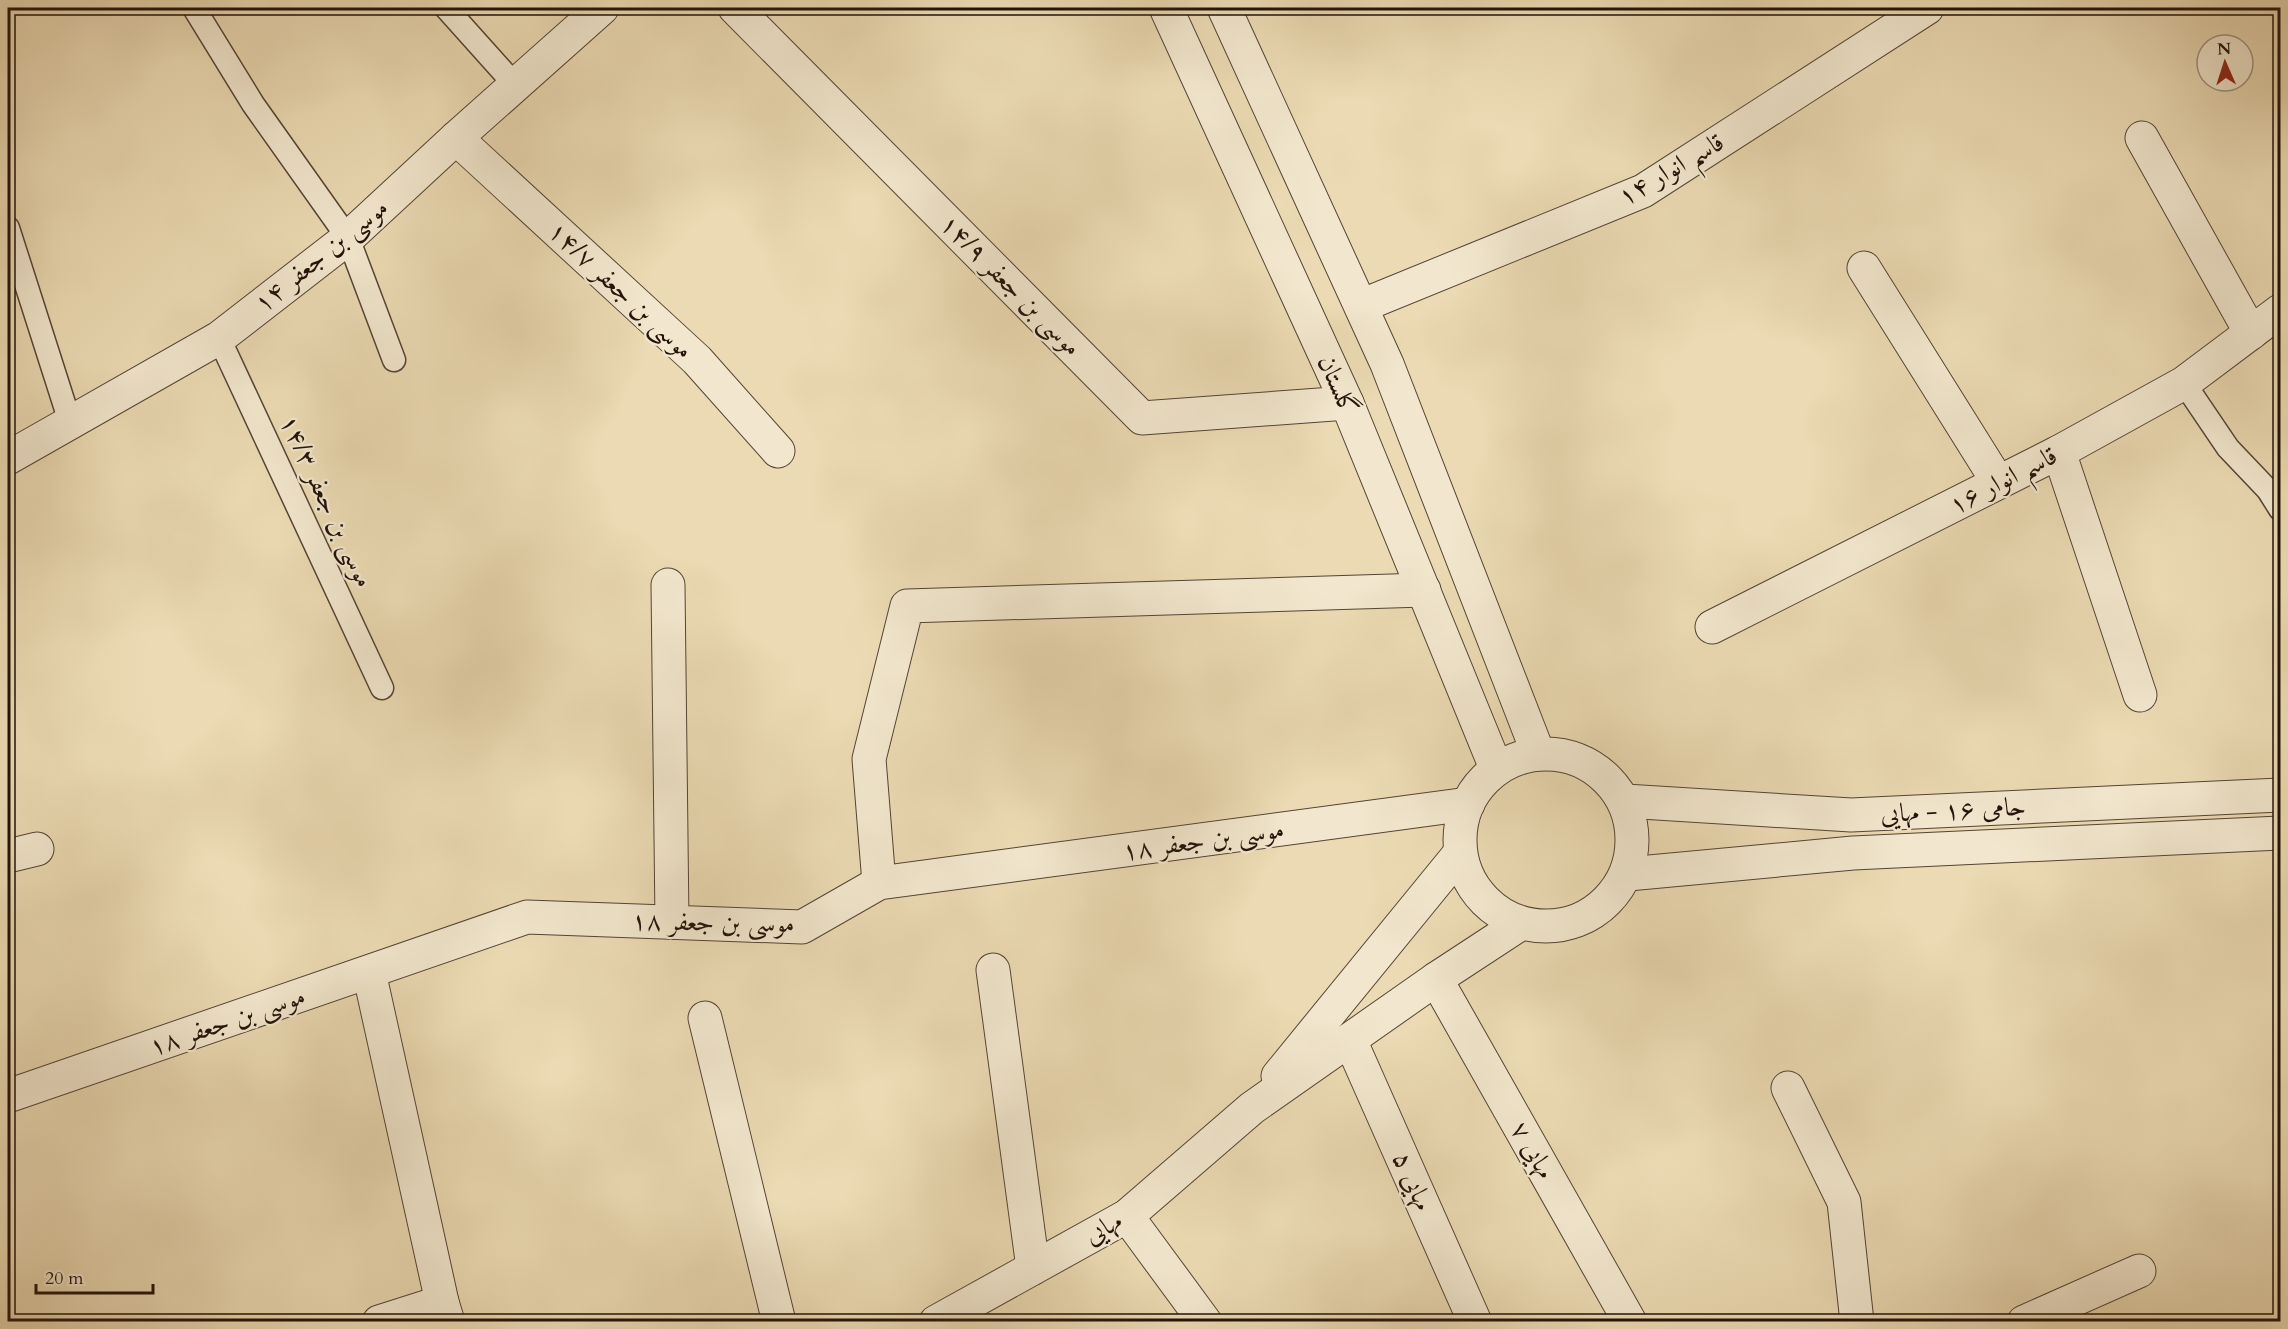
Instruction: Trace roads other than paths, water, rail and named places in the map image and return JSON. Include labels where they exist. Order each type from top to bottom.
[{"type":"street","name":"موسی بن جعفر ۱۴","points":[[8,458],[219,338],[348,238],[602,8]]},
{"type":"street","name":"موسی بن جعفر ۱۴/۹","points":[[735,8],[1142,418],[1347,403]]},
{"type":"street","name":"گلستان","points":[[1166,8],[1347,403],[1496,768]]},
{"type":"street","name":"گلستان","points":[[1224,8],[1388,364],[1538,753]]},
{"type":"street","name":"قاسم انوار ۱۴","points":[[1361,306],[1643,191],[1927,8]]},
{"type":"street","name":"موسی بن جعفر ۱۴/۷","points":[[456,138],[697,360],[778,451]]},
{"type":"street","points":[[2142,138],[2251,333]]},
{"type":"street","points":[[1864,268],[1998,482]]},
{"type":"street","name":"قاسم انوار ۱۶","points":[[1712,627],[2059,452],[2184,383],[2280,311]]},
{"type":"street","points":[[2059,452],[2140,695]]},
{"type":"street","points":[[668,585],[672,922]]},
{"type":"street","points":[[879,883],[869,759],[907,606],[1424,590]]},
{"type":"street","points":[[1538,753],[1573,757],[1603,774],[1625,801],[1634,837],[1628,874],[1602,909],[1563,927],[1520,924],[1491,908],[1470,884],[1460,853],[1461,821],[1474,792],[1496,768],[1517,758],[1538,753]]},
{"type":"street","name":"جامی ۱۶ - مهایی","points":[[1625,801],[1851,815],[2280,795]]},
{"type":"street","name":"موسی بن جعفر ۱۸","points":[[8,1096],[527,917],[802,927],[879,883],[1468,804]]},
{"type":"street","name":"جامی ۱۶ - مهایی","points":[[1628,874],[1853,853],[2280,833]]},
{"type":"street","points":[[1252,1108],[1460,853]]},
{"type":"street","points":[[1252,1108],[1436,979],[1520,924]]},
{"type":"street","points":[[993,970],[1033,1268]]},
{"type":"street","points":[[369,972],[445,1312],[379,1322]]},
{"type":"street","name":"مهایی ۷","points":[[1436,979],[1630,1322]]},
{"type":"street","points":[[705,1018],[779,1322]]},
{"type":"street","name":"مهایی ۵","points":[[1350,1040],[1475,1322]]},
{"type":"street","points":[[1788,1088],[1845,1202],[1857,1322]]},
{"type":"street","name":"مهایی","points":[[936,1322],[1127,1216],[1252,1108]]},
{"type":"street","points":[[1127,1216],[1205,1322]]},
{"type":"street","points":[[2024,1322],[2139,1271]]},
{"type":"lane","points":[[194,8],[252,104],[348,238],[394,360]]},
{"type":"lane","points":[[446,8],[515,85]]},
{"type":"lane","points":[[8,228],[70,422]]},
{"type":"lane","name":"موسی بن جعفر ۱۴/۳","points":[[219,338],[382,688]]},
{"type":"lane","points":[[2184,383],[2228,448],[2268,490],[2280,509]]}]
